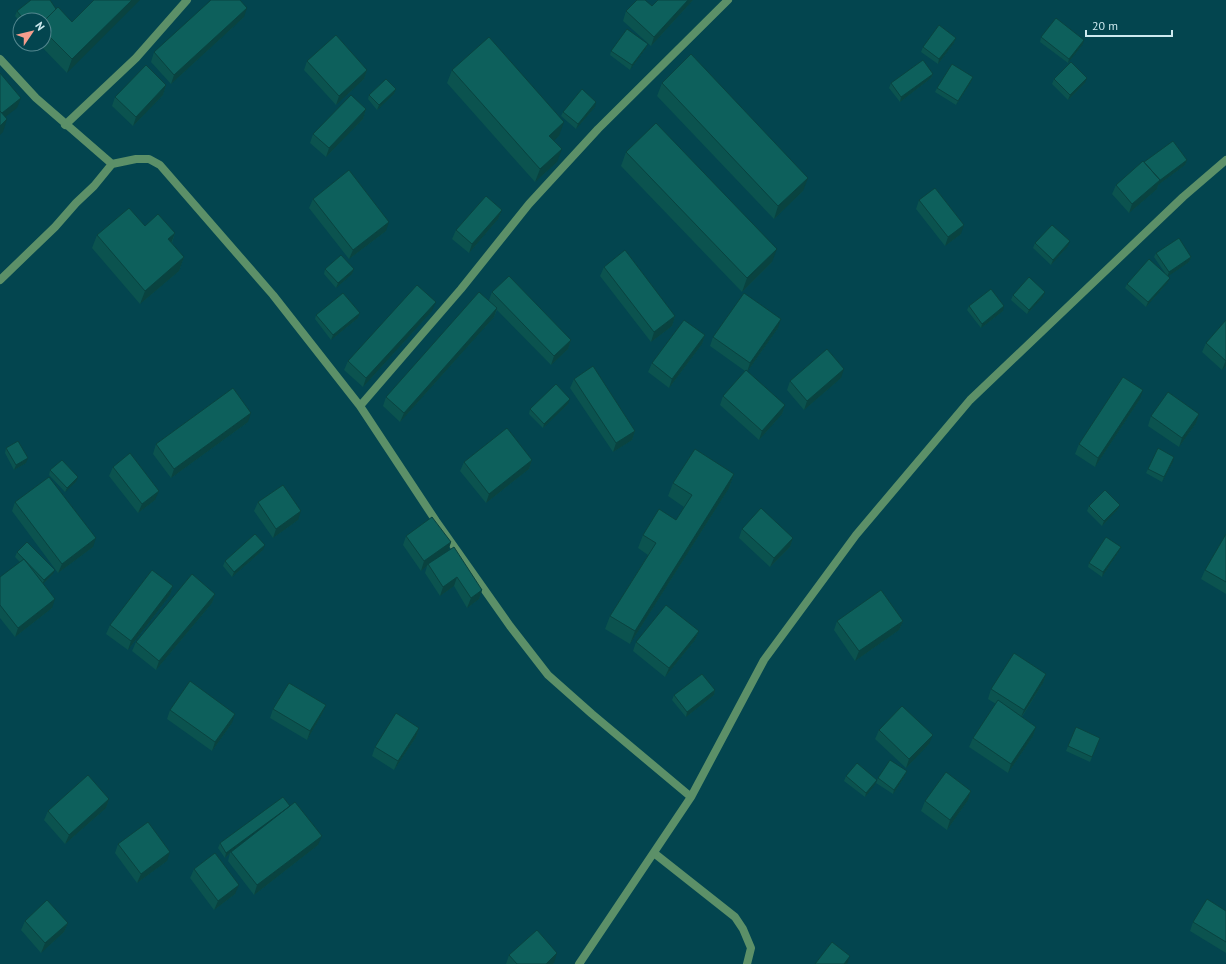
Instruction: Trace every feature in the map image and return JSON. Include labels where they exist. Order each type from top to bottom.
[{"type":"street","points":[[65,125],[136,58],[187,0]]},
{"type":"street","points":[[360,406],[461,289],[529,204],[598,129],[728,0]]},
{"type":"street","points":[[0,59],[36,98],[65,125],[112,164]]},
{"type":"street","points":[[0,280],[55,227],[76,203],[94,186],[112,164],[136,159],[149,159],[160,165],[273,295],[360,406],[436,521],[510,626],[548,674],[592,714],[690,797]]},
{"type":"street","points":[[579,964],[690,797],[764,660],[856,535],[970,400],[1182,197],[1226,160]]},
{"type":"street","points":[[654,852],[735,917],[743,929],[751,948],[747,964]]},
{"type":"building","points":[[31,0],[50,0],[56,9],[52,13],[17,11]]},
{"type":"building","points":[[94,0],[132,0],[72,59],[52,39],[52,13],[58,7],[72,22]]},
{"type":"building","points":[[211,0],[240,0],[247,8],[174,75],[154,52]]},
{"type":"building","points":[[637,0],[645,0],[652,6],[658,0],[688,0],[654,37],[626,11]]},
{"type":"building","points":[[1056,18],[1084,40],[1069,59],[1041,37]]},
{"type":"building","points":[[939,25],[956,38],[939,59],[923,47]]},
{"type":"building","points":[[627,29],[648,44],[632,65],[611,51]]},
{"type":"building","points":[[336,35],[367,70],[339,96],[307,61]]},
{"type":"building","points":[[489,37],[564,122],[549,136],[562,149],[540,169],[452,70]]},
{"type":"building","points":[[691,54],[808,178],[778,206],[662,83]]},
{"type":"building","points":[[923,60],[933,74],[901,97],[891,83]]},
{"type":"building","points":[[1071,62],[1087,78],[1070,95],[1054,79]]},
{"type":"building","points":[[952,64],[973,77],[958,101],[937,88]]},
{"type":"building","points":[[146,65],[166,85],[136,117],[115,97]]},
{"type":"building","points":[[0,73],[21,98],[2,113],[0,111]]},
{"type":"building","points":[[386,79],[396,89],[379,105],[369,95]]},
{"type":"building","points":[[582,89],[596,102],[578,124],[563,112]]},
{"type":"building","points":[[351,95],[366,109],[329,148],[313,134]]},
{"type":"building","points":[[0,111],[7,119],[0,126]]},
{"type":"building","points":[[656,123],[777,249],[747,278],[626,152]]},
{"type":"building","points":[[1173,141],[1187,160],[1159,181],[1160,180],[1144,162]]},
{"type":"building","points":[[1143,161],[1160,180],[1132,204],[1116,185]]},
{"type":"building","points":[[349,170],[389,222],[353,250],[313,199]]},
{"type":"building","points":[[935,188],[964,225],[948,237],[919,200]]},
{"type":"building","points":[[486,196],[502,210],[472,244],[456,230]]},
{"type":"building","points":[[129,208],[145,226],[158,214],[175,233],[168,239],[184,257],[145,291],[97,235]]},
{"type":"building","points":[[1052,225],[1070,241],[1053,260],[1035,243]]},
{"type":"building","points":[[1179,238],[1191,257],[1169,272],[1156,253]]},
{"type":"building","points":[[625,250],[675,316],[654,332],[604,267]]},
{"type":"building","points":[[341,255],[354,269],[338,283],[325,269]]},
{"type":"building","points":[[1149,259],[1170,278],[1148,302],[1127,284]]},
{"type":"building","points":[[509,276],[571,340],[554,356],[492,292]]},
{"type":"building","points":[[1029,277],[1045,292],[1029,310],[1013,295]]},
{"type":"building","points":[[417,285],[436,302],[366,378],[348,361]]},
{"type":"building","points":[[991,289],[1004,306],[982,324],[969,306]]},
{"type":"building","points":[[479,292],[497,308],[404,413],[386,397]]},
{"type":"building","points":[[343,293],[360,313],[333,335],[316,315]]},
{"type":"building","points":[[744,293],[781,319],[750,363],[713,337]]},
{"type":"building","points":[[684,320],[705,335],[672,379],[652,363]]},
{"type":"building","points":[[1226,320],[1226,361],[1206,343]]},
{"type":"building","points":[[827,349],[844,369],[807,401],[790,381]]},
{"type":"building","points":[[593,366],[635,431],[616,443],[574,379]]},
{"type":"building","points":[[746,370],[785,405],[762,431],[723,396]]},
{"type":"building","points":[[1123,377],[1143,390],[1098,458],[1079,444]]},
{"type":"building","points":[[556,384],[570,399],[544,424],[530,409]]},
{"type":"building","points":[[233,388],[251,413],[174,469],[156,444]]},
{"type":"building","points":[[1168,392],[1199,414],[1182,438],[1151,416]]},
{"type":"building","points":[[507,428],[532,460],[489,494],[464,462]]},
{"type":"building","points":[[18,441],[28,458],[16,465],[6,448]]},
{"type":"building","points":[[1158,448],[1174,457],[1164,477],[1148,469]]},
{"type":"building","points":[[695,449],[734,474],[635,631],[610,616],[656,543],[643,535],[659,509],[676,520],[692,495],[673,483]]},
{"type":"building","points":[[130,453],[159,491],[142,504],[113,467]]},
{"type":"building","points":[[62,460],[78,477],[67,488],[50,470]]},
{"type":"building","points":[[49,477],[96,538],[62,564],[15,502]]},
{"type":"building","points":[[283,485],[301,511],[276,529],[258,502]]},
{"type":"building","points":[[1105,490],[1120,505],[1104,521],[1089,506]]},
{"type":"building","points":[[761,508],[793,538],[774,558],[742,529]]},
{"type":"building","points":[[432,517],[451,542],[424,561],[406,536]]},
{"type":"building","points":[[255,534],[265,545],[234,572],[225,561]]},
{"type":"building","points":[[1226,534],[1226,582],[1205,570]]},
{"type":"building","points":[[1106,537],[1121,547],[1103,572],[1089,563]]},
{"type":"building","points":[[27,542],[55,570],[44,580],[17,552]]},
{"type":"building","points":[[454,547],[482,590],[471,598],[457,577],[443,587],[428,564]]},
{"type":"building","points":[[24,559],[55,599],[18,628],[0,605],[0,577]]},
{"type":"building","points":[[152,570],[173,586],[131,641],[110,625]]},
{"type":"building","points":[[192,574],[215,594],[159,661],[136,642]]},
{"type":"building","points":[[881,590],[903,621],[859,651],[837,621]]},
{"type":"building","points":[[666,605],[699,631],[669,668],[636,642]]},
{"type":"building","points":[[1014,653],[1046,674],[1024,710],[991,689]]},
{"type":"building","points":[[702,674],[715,690],[687,712],[674,695]]},
{"type":"building","points":[[190,681],[235,714],[215,742],[170,710]]},
{"type":"building","points":[[289,683],[326,705],[310,731],[273,709]]},
{"type":"building","points":[[998,700],[1036,727],[1011,764],[973,738]]},
{"type":"building","points":[[902,706],[933,735],[909,759],[879,730]]},
{"type":"building","points":[[396,713],[419,728],[398,761],[375,747]]},
{"type":"building","points":[[1076,727],[1100,738],[1092,757],[1068,746]]},
{"type":"building","points":[[890,760],[907,771],[894,790],[878,778]]},
{"type":"building","points":[[857,763],[877,780],[866,793],[846,776]]},
{"type":"building","points":[[946,772],[971,791],[950,820],[925,801]]},
{"type":"building","points":[[88,775],[109,799],[69,835],[48,811]]},
{"type":"building","points":[[283,797],[290,806],[226,853],[220,843]]},
{"type":"building","points":[[295,802],[322,836],[257,885],[231,852]]},
{"type":"building","points":[[148,822],[170,852],[141,874],[118,844]]},
{"type":"building","points":[[215,853],[239,885],[218,901],[194,869]]},
{"type":"building","points":[[1207,899],[1226,911],[1226,942],[1193,922]]},
{"type":"building","points":[[47,900],[68,923],[45,943],[25,921]]},
{"type":"building","points":[[537,930],[557,953],[546,964],[517,964],[509,955]]},
{"type":"building","points":[[832,942],[850,956],[844,964],[815,964]]}]
